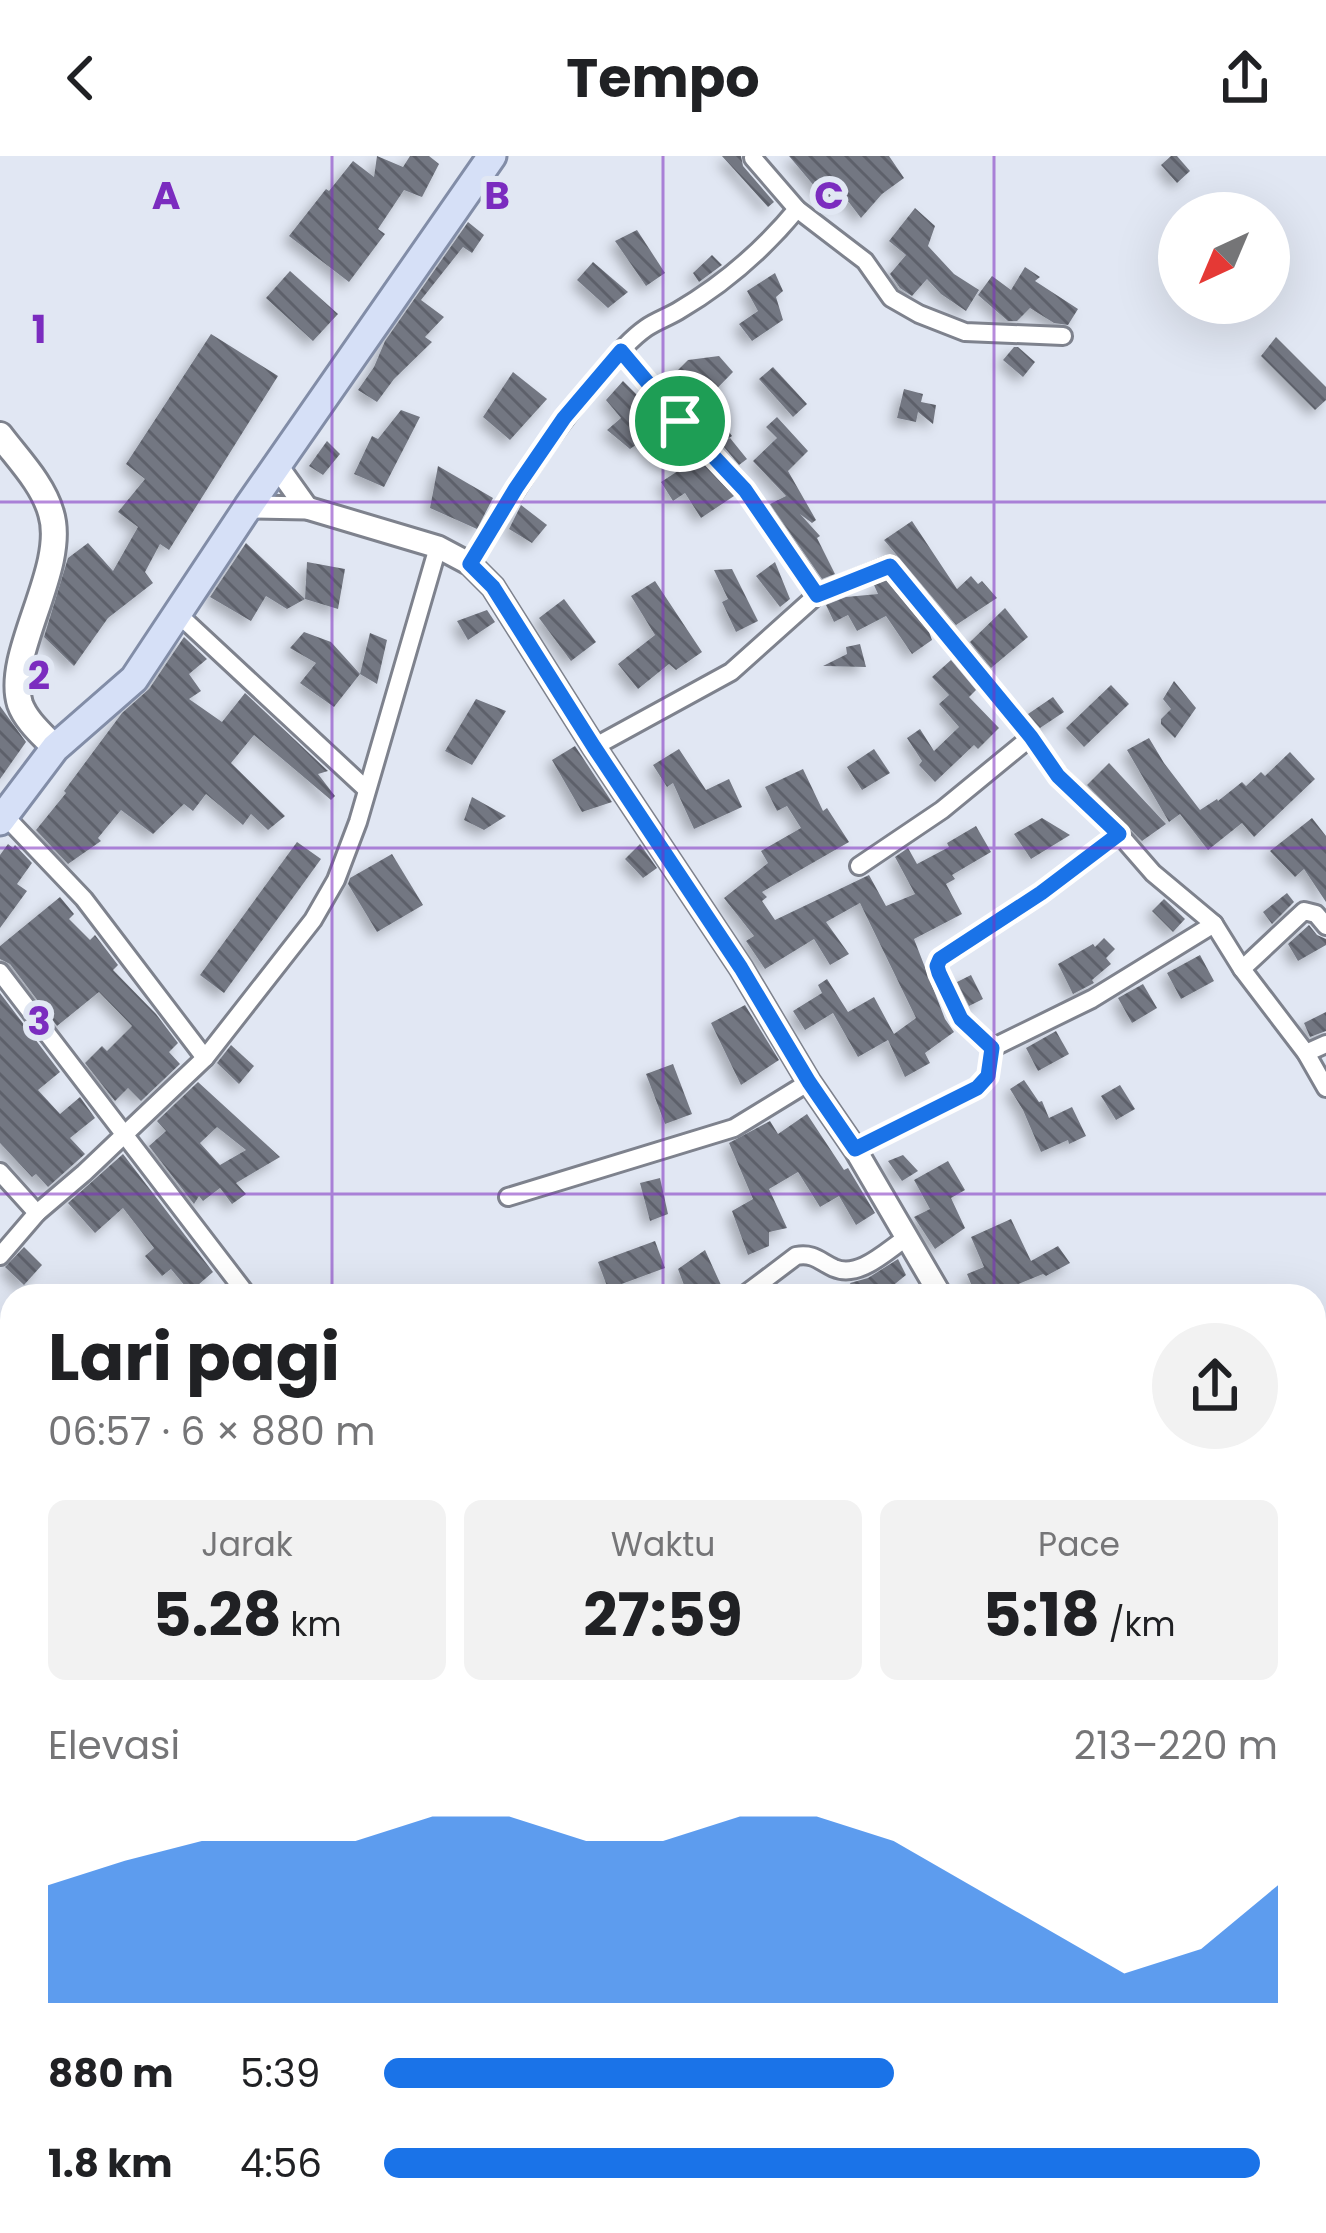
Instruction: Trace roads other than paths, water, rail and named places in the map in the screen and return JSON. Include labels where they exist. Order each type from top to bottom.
[{"type":"main road","points":[[2,818],[55,748],[134,679],[492,156]]},
{"type":"main road","points":[[0,435],[52,515],[48,569],[18,689],[26,716],[55,748]]},
{"type":"street","points":[[753,158],[797,209],[865,261],[891,298],[965,332],[1063,336]]},
{"type":"street","points":[[470,564],[564,418],[621,351],[646,327],[680,310],[747,261],[797,209]]},
{"type":"street","points":[[621,351],[745,490],[817,595]]},
{"type":"street","points":[[277,466],[307,508]]},
{"type":"street","points":[[248,508],[307,508],[438,547],[470,564],[493,587],[741,968],[934,1284]]},
{"type":"street","points":[[0,1256],[37,1213],[205,1058],[328,896],[348,852],[438,547]]},
{"type":"street","points":[[594,747],[731,673],[817,595],[890,566],[1058,776],[1153,873],[1214,924],[1326,1088]]},
{"type":"street","points":[[178,614],[366,789]]},
{"type":"street","points":[[859,866],[941,810],[1031,737]]},
{"type":"street","points":[[2,818],[84,899],[205,1058]]},
{"type":"street","points":[[992,1048],[961,1019],[937,963],[1119,834]]},
{"type":"street","points":[[1242,969],[1304,911],[1316,914],[1326,926]]},
{"type":"street","points":[[992,1048],[1091,999],[1214,924]]},
{"type":"street","points":[[0,972],[239,1284]]},
{"type":"street","points":[[1306,1053],[1326,1044]]},
{"type":"street","points":[[855,1149],[982,1085],[992,1048]]},
{"type":"street","points":[[508,1197],[734,1128],[809,1082]]},
{"type":"street","points":[[0,1172],[37,1213]]},
{"type":"street","points":[[758,1284],[796,1256],[807,1254],[850,1271],[907,1238]]}]
